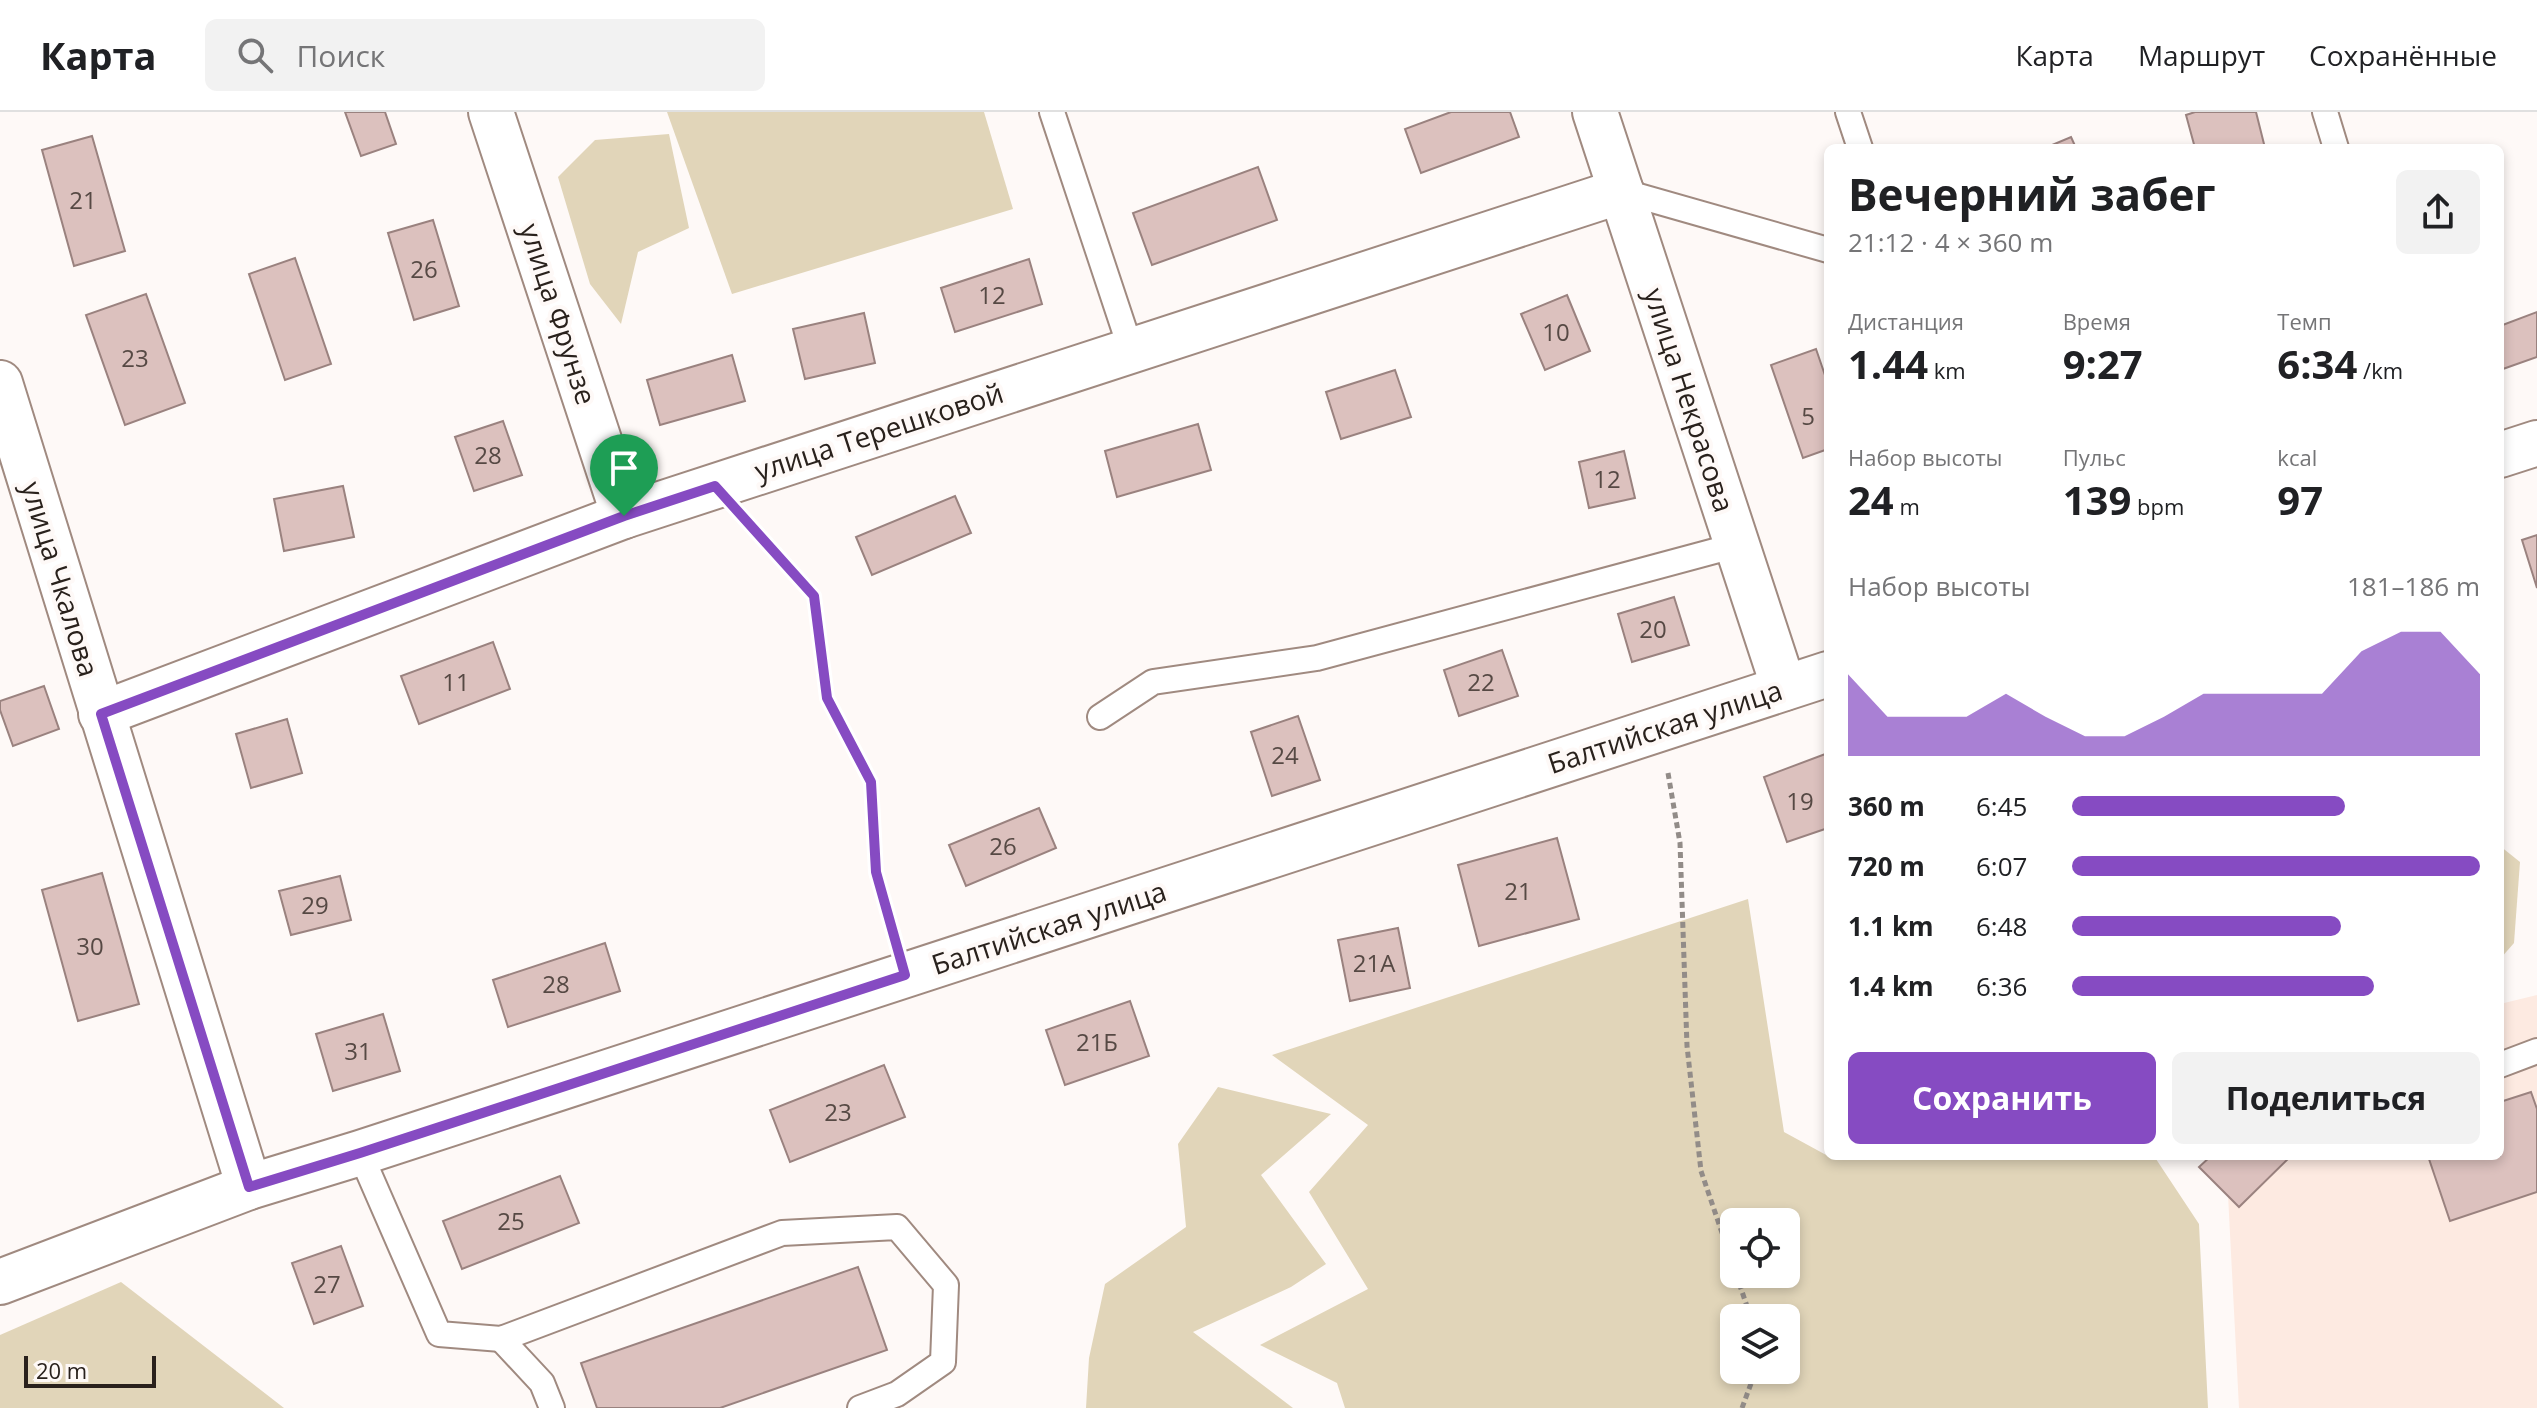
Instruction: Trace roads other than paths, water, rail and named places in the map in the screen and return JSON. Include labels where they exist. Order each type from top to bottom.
[{"type":"street","name":"улица Фрунзе","points":[[491,112],[624,516]]},
{"type":"street","name":"улица Некрасова","points":[[1595,112],[1784,688]]},
{"type":"street","name":"улица Терешковой","points":[[101,714],[624,516],[1621,191]]},
{"type":"street","name":"улица Чкалова","points":[[0,383],[249,1187]]},
{"type":"street","points":[[2504,454],[2537,443]]},
{"type":"street","name":"Балтийская улица","points":[[0,1282],[249,1187],[1824,675]]},
{"type":"lane","points":[[1052,112],[1131,350]]},
{"type":"lane","points":[[1848,112],[1859,144]]},
{"type":"lane","points":[[2325,112],[2335,144]]},
{"type":"lane","points":[[1621,191],[1824,249]]},
{"type":"lane","points":[[1100,717],[1153,682],[1317,658],[1737,545]]},
{"type":"lane","points":[[2504,1063],[2537,1051]]},
{"type":"lane","points":[[360,1153],[439,1334],[501,1339],[782,1233],[897,1227],[946,1285],[943,1362],[897,1394],[860,1408]]},
{"type":"lane","points":[[501,1339],[542,1383],[552,1408]]}]
